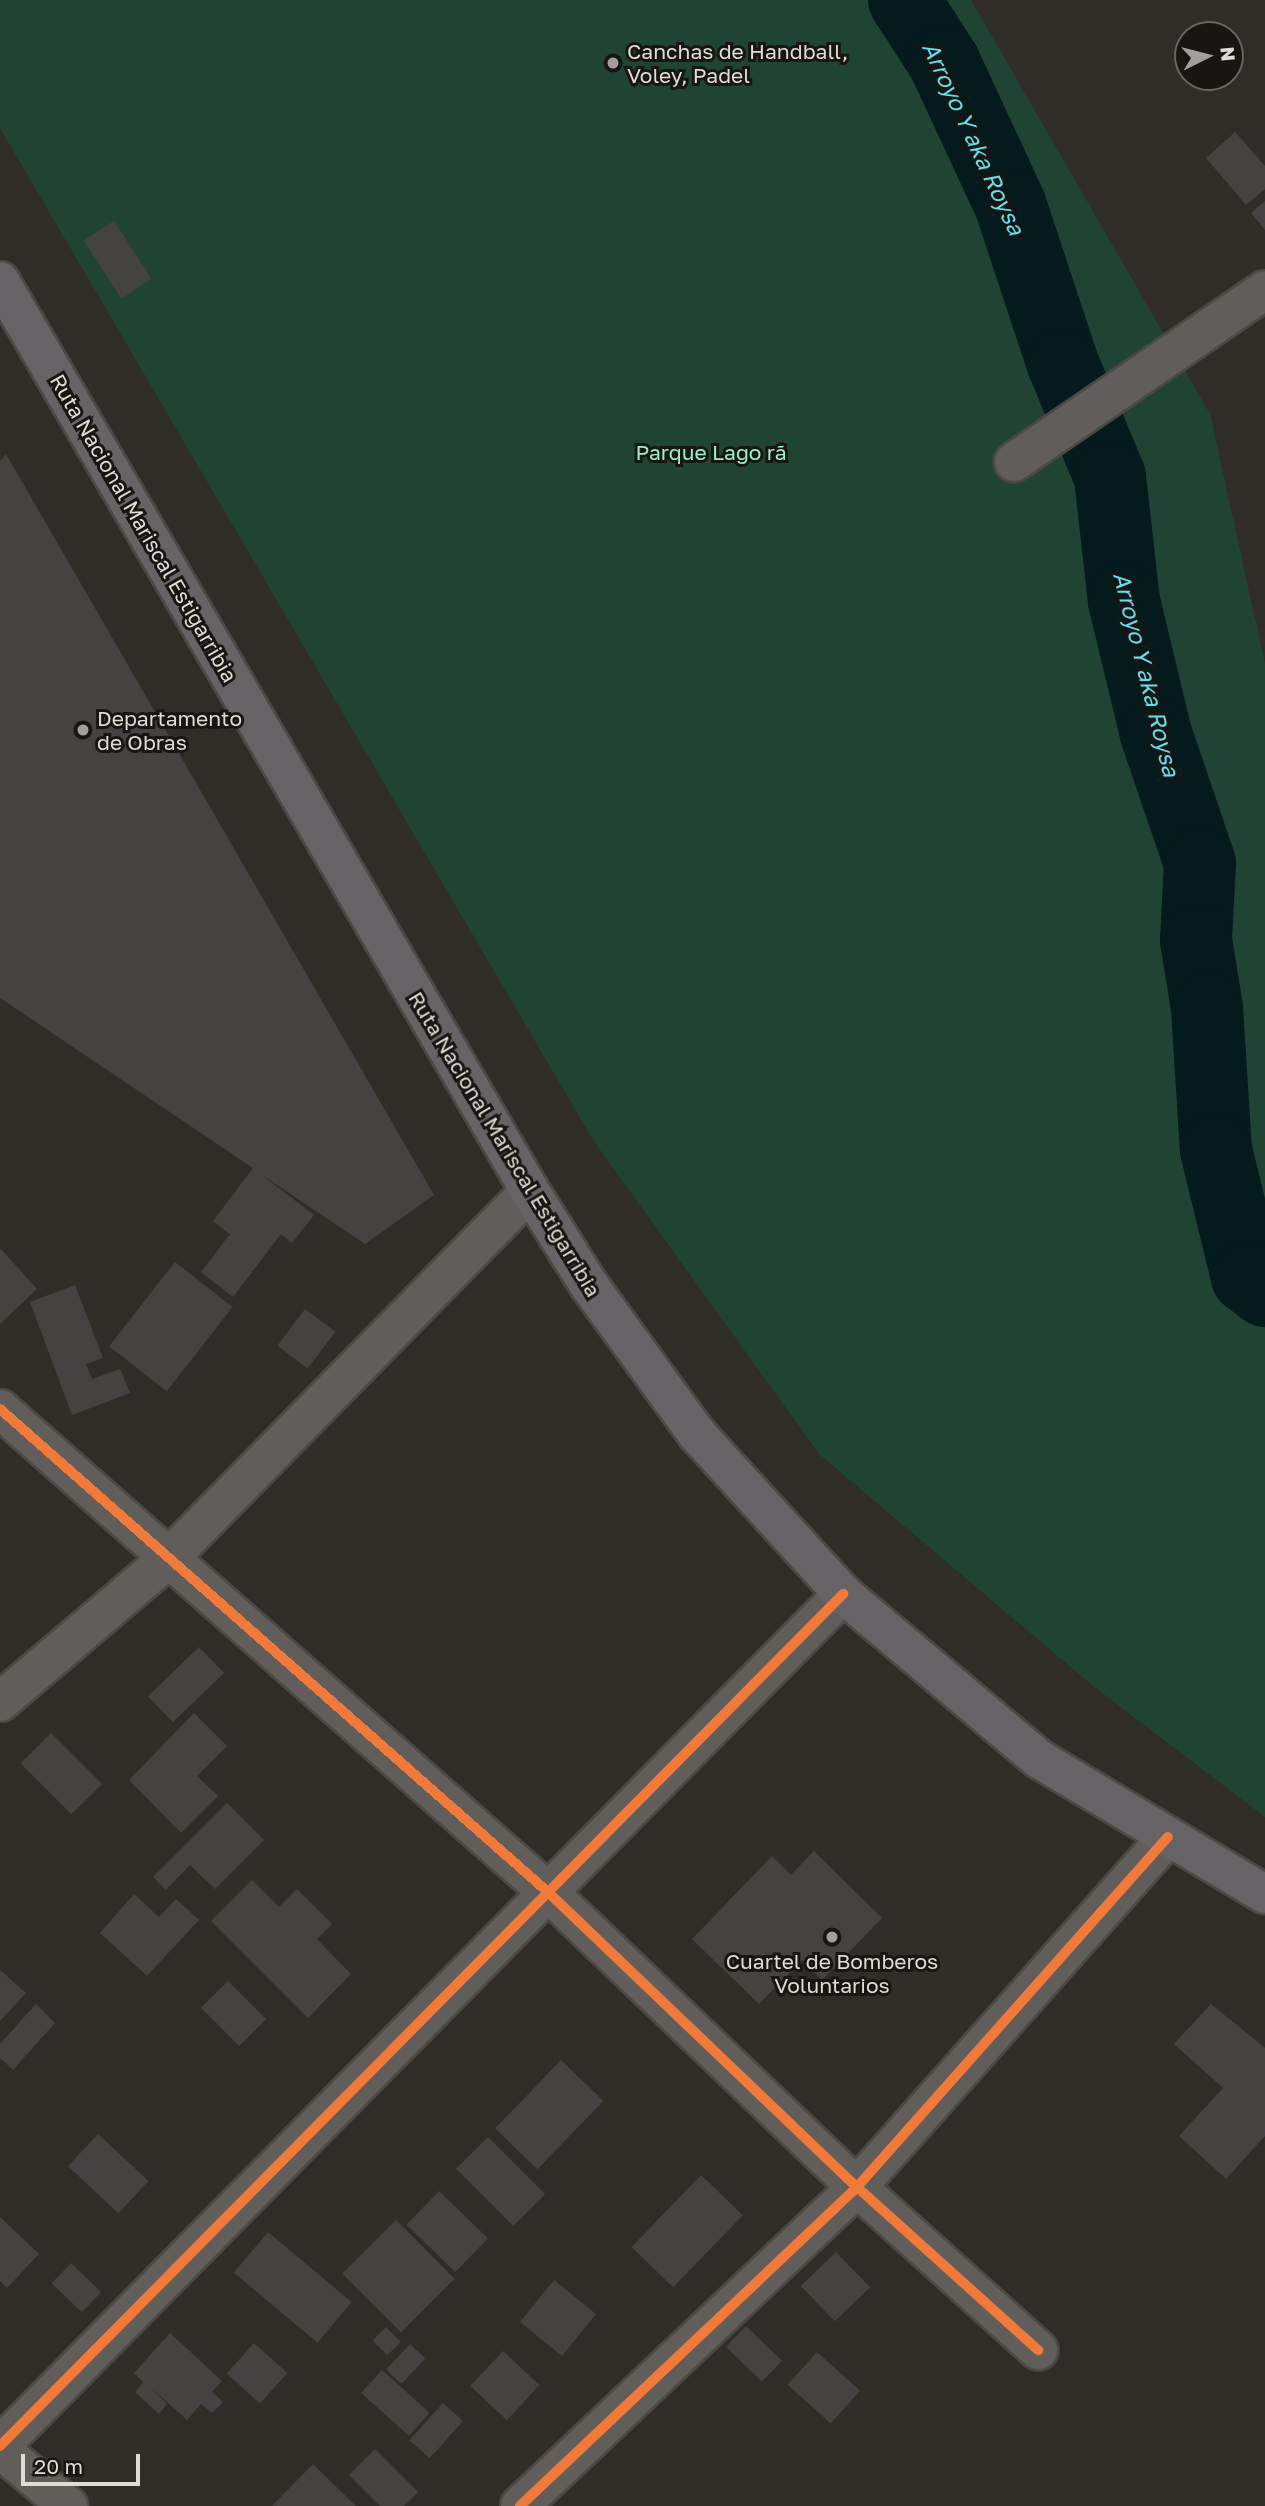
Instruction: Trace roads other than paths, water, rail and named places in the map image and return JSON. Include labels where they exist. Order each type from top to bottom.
[{"type":"main road","name":"Ruta Nacional Mariscal Estigarribia","points":[[0,281],[530,1191],[589,1285],[697,1434],[843,1594],[1039,1759],[1265,1894]]},
{"type":"street","points":[[1014,461],[1265,290]]},
{"type":"street","points":[[0,1702],[168,1559],[530,1191]]},
{"type":"street","points":[[0,1409],[549,1893],[857,2187],[1038,2350]]},
{"type":"street","points":[[68,2506],[0,2447],[843,1594]]},
{"type":"street","points":[[520,2506],[857,2187],[1168,1837]]},
{"type":"waterway","name":"Arroyo Y aka Roysa","points":[[904,0],[944,62],[1010,204],[1063,364],[1110,477],[1124,601],[1156,734],[1200,863],[1196,940],[1207,1008],[1216,1150],[1247,1277],[1265,1291]]},
{"type":"place","name":"Canchas de Handball, Voley, Padel","points":[[613,63]]},
{"type":"place","name":"Departamento de Obras","points":[[83,730]]},
{"type":"place","name":"Cuartel de Bomberos Voluntarios","points":[[832,1937]]},
{"type":"park label","name":"Parque Lago rã","points":[[711,452]]}]
